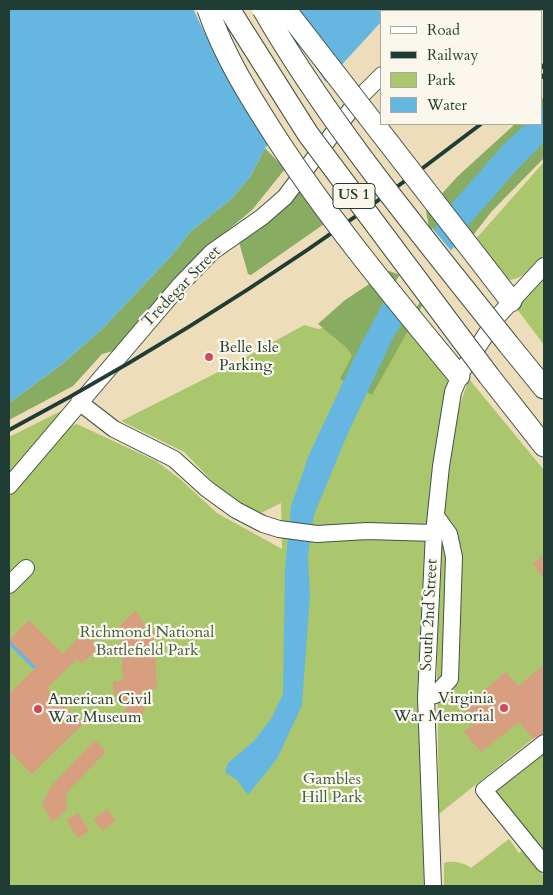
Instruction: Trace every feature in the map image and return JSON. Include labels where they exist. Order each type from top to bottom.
[{"type":"main road","points":[[208,9],[232,67],[297,169],[382,283],[459,376]]},
{"type":"main road","name":"US 1","points":[[229,9],[308,134],[489,376],[544,446]]},
{"type":"main road","name":"US 1","points":[[263,9],[333,117],[434,251],[544,388]]},
{"type":"main road","points":[[285,9],[511,301]]},
{"type":"street","name":"Tredegar Street","points":[[9,486],[181,284],[212,252],[262,217],[285,197],[361,96],[380,77]]},
{"type":"street","name":"South 2nd Street","points":[[433,886],[426,698],[434,533],[452,399],[459,376],[480,342],[511,301],[544,266]]},
{"type":"street","points":[[79,402],[114,429],[174,459],[206,489],[251,520],[279,529],[316,534],[367,531],[434,533]]},
{"type":"street","points":[[426,698],[435,695],[450,679],[454,556],[449,534],[436,516]]},
{"type":"street","points":[[9,585],[26,568]]},
{"type":"street","points":[[544,743],[484,790],[544,864]]},
{"type":"green space","points":[[544,96],[544,158],[492,211],[460,252],[429,227],[426,211],[458,176],[514,125],[543,125]]},
{"type":"green space","points":[[265,148],[285,169],[252,210],[197,256],[113,351],[102,354],[73,386],[9,420],[9,403],[61,365],[103,328],[172,255],[190,232],[230,200],[250,177]]},
{"type":"green space","points":[[544,162],[544,255],[519,278],[508,280],[474,241]]},
{"type":"green space","points":[[300,190],[324,224],[251,275],[248,274],[239,242]]},
{"type":"green space","points":[[544,266],[544,345],[511,301]]},
{"type":"green space","points":[[389,271],[433,286],[372,395],[340,379],[352,356],[347,348],[318,324],[345,300]]},
{"type":"green space","points":[[382,283],[459,376],[434,533],[433,886],[9,886],[9,497],[68,427],[77,424],[156,461],[180,479],[217,513],[282,549],[281,503],[261,513],[248,508],[220,489],[184,452],[121,421],[226,368],[304,325],[318,329],[323,328]]},
{"type":"green space","points":[[469,379],[544,470],[544,730],[439,814],[436,596],[449,435]]},
{"type":"green space","points":[[79,402],[9,486],[9,437]]},
{"type":"green space","points":[[544,751],[544,855],[494,793],[495,789]]},
{"type":"green space","points":[[509,839],[519,853],[523,850],[544,876],[544,886],[444,886],[444,863],[458,862],[471,868]]},
{"type":"water","points":[[9,9],[393,9],[380,10],[380,23],[265,148],[250,177],[230,200],[190,232],[172,255],[103,328],[61,365],[9,403]]},
{"type":"water","points":[[543,107],[544,142],[467,227],[394,336],[348,433],[314,515],[308,555],[310,596],[302,705],[277,759],[248,795],[237,780],[225,772],[228,763],[254,741],[271,719],[283,694],[285,569],[291,506],[309,455],[357,352],[382,305],[454,201],[503,145],[525,125],[543,125]]},
{"type":"pier","points":[[193,9],[294,9],[339,70],[328,82],[315,66],[327,84],[271,145],[221,66]]},
{"type":"pier","points":[[432,228],[453,253],[416,308],[395,282]]},
{"type":"building","points":[[544,554],[544,578],[533,564]]},
{"type":"building","points":[[136,610],[147,631],[154,630],[157,689],[142,690],[146,702],[144,711],[136,724],[124,711],[127,708],[113,692],[113,682],[123,680],[120,626]]},
{"type":"building","name":"American Civil War Museum","points":[[29,620],[63,654],[84,632],[99,647],[82,664],[77,659],[47,688],[83,724],[32,774],[9,751],[9,694],[36,667],[9,640]]},
{"type":"building","name":"Virginia War Memorial","points":[[544,665],[544,733],[533,739],[519,722],[481,752],[464,732],[476,722],[463,707],[506,672],[518,686]]},
{"type":"building","points":[[95,740],[106,752],[70,789],[66,796],[67,810],[52,822],[42,804],[52,785]]},
{"type":"building","points":[[107,809],[116,821],[102,831],[94,819]]},
{"type":"building","points":[[78,813],[89,831],[78,838],[66,820]]},
{"type":"waterway","points":[[9,642],[39,672]]},
{"type":"railway","points":[[9,430],[132,361],[251,287],[368,208],[480,125]]},
{"type":"place","name":"Belle Isle Parking","points":[[209,357]]},
{"type":"place","name":"Virginia War Memorial","points":[[504,708]]},
{"type":"place","name":"American Civil War Museum","points":[[38,709]]},
{"type":"park label","name":"Richmond National Battlefield Park","points":[[147,642]]},
{"type":"park label","name":"Gambles Hill Park","points":[[332,789]]}]
